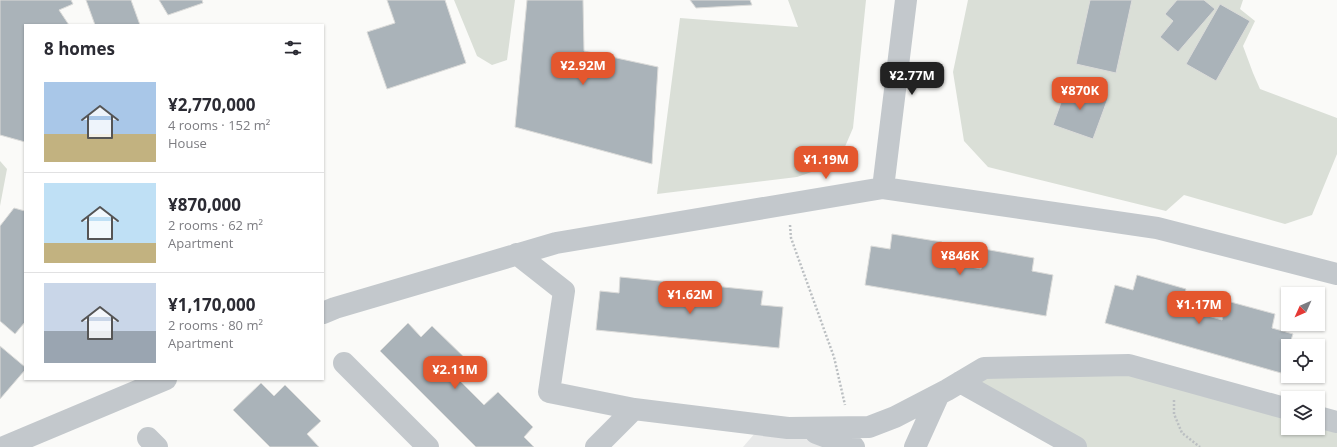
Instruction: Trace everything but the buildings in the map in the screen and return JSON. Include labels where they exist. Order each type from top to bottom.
[{"type":"street","points":[[883,188],[906,0]]},
{"type":"street","points":[[324,313],[335,308],[556,243],[883,188],[1157,228],[1337,274]]},
{"type":"street","points":[[517,254],[564,291],[549,392],[634,409],[788,428],[804,428],[852,437],[869,426],[895,417],[940,394],[984,368],[1129,365],[1281,407]]},
{"type":"street","points":[[344,363],[428,447]]},
{"type":"street","points":[[4,447],[164,380]]},
{"type":"street","points":[[960,382],[1076,447]]},
{"type":"street","points":[[915,447],[940,394]]},
{"type":"street","points":[[596,447],[634,409]]},
{"type":"street","points":[[1325,419],[1337,422]]},
{"type":"path","points":[[788,204],[791,238],[834,357],[852,437]]},
{"type":"path","points":[[1183,380],[1175,393],[1174,414],[1182,433],[1200,447]]},
{"type":"shaded area","points":[[454,0],[515,0],[507,60],[492,65],[477,56]]},
{"type":"shaded area","points":[[788,0],[866,0],[853,128],[838,163],[797,177],[657,194],[680,18],[798,27]]},
{"type":"shaded area","points":[[968,0],[1243,0],[1240,9],[1255,21],[1243,46],[1260,89],[1337,118],[1337,154],[1312,215],[1285,224],[1184,195],[1166,211],[988,167],[964,141],[953,72]]},
{"type":"shaded area","points":[[0,161],[7,169],[0,206]]},
{"type":"shaded area","points":[[1129,365],[1281,407],[1281,435],[1325,435],[1325,426],[1337,422],[1337,447],[1076,447],[960,382],[984,368]]},
{"type":"shaded area","points":[[762,425],[854,447],[743,447]]}]
